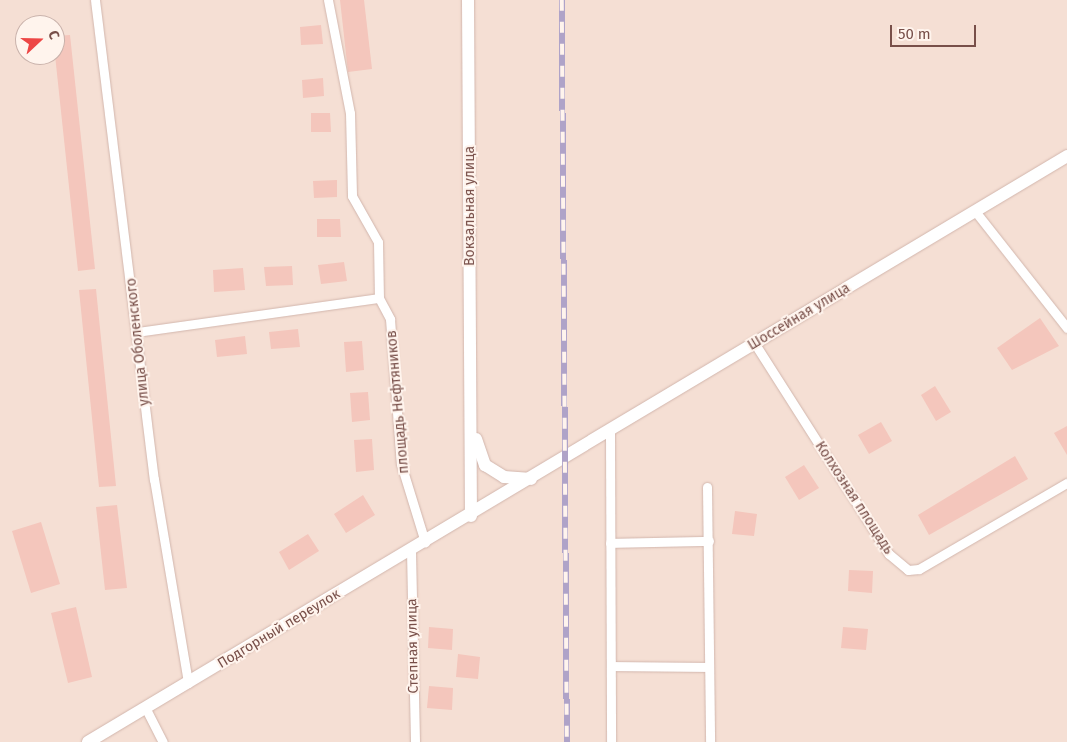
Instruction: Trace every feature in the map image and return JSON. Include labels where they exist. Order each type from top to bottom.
[{"type":"main road","name":"Вокзальная улица","points":[[468,0],[472,412]]},
{"type":"main road","name":"Шоссейная улица","points":[[471,516],[1067,156]]},
{"type":"main road","points":[[472,412],[486,465],[504,477],[531,479]]},
{"type":"main road","points":[[471,516],[472,412]]},
{"type":"main road","name":"Подгорный переулок","points":[[88,742],[471,516]]},
{"type":"street","name":"улица Оболенского","points":[[95,0],[154,479],[188,683]]},
{"type":"street","name":"площадь Нефтяников","points":[[328,0],[350,113],[352,196],[378,242],[379,298],[390,319],[401,464],[425,542]]},
{"type":"street","points":[[975,211],[1067,328]]},
{"type":"street","points":[[137,332],[379,298]]},
{"type":"street","name":"Колхозная площадь","points":[[755,344],[889,554],[908,570],[919,569],[1067,483]]},
{"type":"street","points":[[610,432],[611,742]]},
{"type":"street","points":[[707,487],[707,667],[710,742]]},
{"type":"street","points":[[610,543],[708,541]]},
{"type":"street","name":"Степная улица","points":[[411,550],[415,742]]},
{"type":"street","points":[[610,666],[707,667]]},
{"type":"street","points":[[146,709],[163,742]]},
{"type":"shaded area","points":[[0,0],[1067,0],[1067,742],[0,742]]},
{"type":"building","points":[[340,0],[364,0],[372,69],[348,72]]},
{"type":"building","points":[[321,25],[323,44],[301,45],[300,27]]},
{"type":"building","points":[[65,35],[70,35],[95,269],[78,271],[56,65],[65,65]]},
{"type":"building","points":[[323,78],[324,96],[303,98],[302,80]]},
{"type":"building","points":[[311,113],[330,113],[331,132],[311,132]]},
{"type":"building","points":[[337,180],[337,197],[314,198],[313,181]]},
{"type":"building","points":[[317,219],[340,219],[341,237],[317,237]]},
{"type":"building","points":[[344,262],[347,281],[321,284],[318,265]]},
{"type":"building","points":[[292,266],[293,285],[266,286],[264,267]]},
{"type":"building","points":[[243,268],[245,290],[214,292],[213,270]]},
{"type":"building","points":[[96,289],[116,486],[99,487],[79,290]]},
{"type":"building","points":[[1040,318],[1059,346],[1012,370],[997,348]]},
{"type":"building","points":[[298,329],[300,347],[271,349],[269,332]]},
{"type":"building","points":[[245,336],[247,354],[217,357],[215,340]]},
{"type":"building","points":[[362,341],[364,370],[346,372],[344,342]]},
{"type":"building","points":[[935,386],[951,412],[936,421],[921,395]]},
{"type":"building","points":[[368,392],[370,420],[352,422],[350,393]]},
{"type":"building","points":[[881,422],[892,441],[869,454],[858,435]]},
{"type":"building","points":[[1067,426],[1067,455],[1054,433]]},
{"type":"building","points":[[372,439],[374,470],[356,472],[354,440]]},
{"type":"building","points":[[1015,456],[1028,479],[929,535],[918,515]]},
{"type":"building","points":[[804,465],[819,488],[799,500],[785,477]]},
{"type":"building","points":[[363,495],[375,515],[346,533],[334,514]]},
{"type":"building","points":[[117,505],[127,588],[105,590],[96,507]]},
{"type":"building","points":[[735,511],[757,514],[754,536],[732,534]]},
{"type":"building","points":[[41,522],[60,584],[31,593],[12,531]]},
{"type":"building","points":[[308,534],[319,551],[289,570],[279,552]]},
{"type":"building","points":[[849,570],[873,571],[872,593],[848,591]]},
{"type":"building","points":[[76,607],[92,677],[68,683],[51,613]]},
{"type":"building","points":[[429,627],[453,629],[452,650],[428,648]]},
{"type":"building","points":[[843,627],[868,629],[866,650],[841,648]]},
{"type":"building","points":[[458,654],[480,657],[478,679],[456,677]]},
{"type":"building","points":[[429,686],[453,688],[452,710],[427,708]]},
{"type":"railway","points":[[562,0],[567,742]]}]
